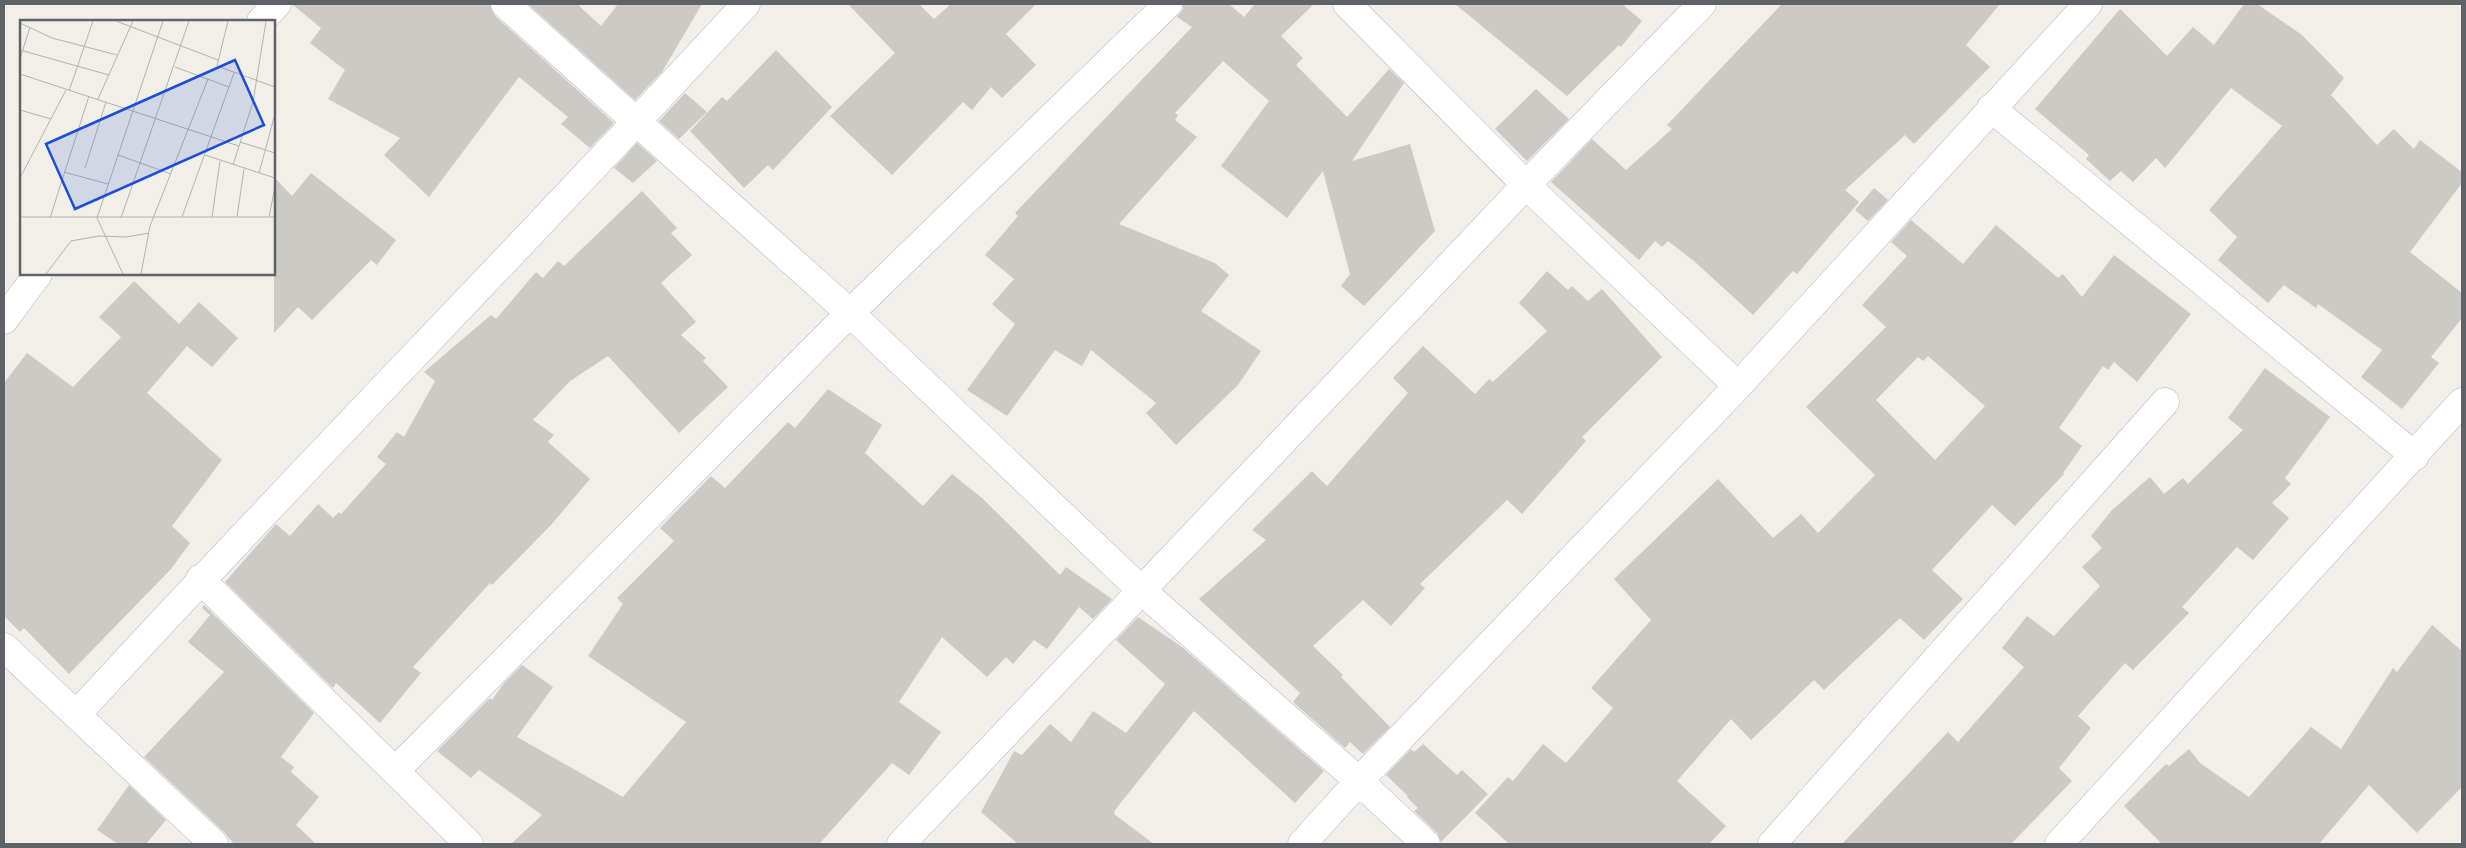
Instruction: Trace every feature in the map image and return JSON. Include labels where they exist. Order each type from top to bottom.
[{"type":"street","points":[[262,20],[277,4]]},
{"type":"street","points":[[505,4],[850,313],[1141,590],[1359,781],[1426,844]]},
{"type":"street","points":[[77,714],[200,579],[637,122],[746,4]]},
{"type":"street","points":[[396,770],[850,313],[1168,4]]},
{"type":"street","points":[[1347,4],[1526,185],[1738,386]]},
{"type":"street","points":[[901,844],[1526,185],[1702,4]]},
{"type":"street","points":[[1302,844],[1359,781],[1738,386],[1990,108],[2088,4]]},
{"type":"street","points":[[1990,108],[2415,456]]},
{"type":"street","points":[[4,320],[37,275]]},
{"type":"street","points":[[1772,844],[2165,402]]},
{"type":"street","points":[[2059,844],[2415,456],[2462,402]]},
{"type":"street","points":[[200,579],[469,844]]},
{"type":"street","points":[[4,647],[214,844]]},
{"type":"building","points":[[292,4],[490,4],[495,16],[614,123],[590,148],[561,124],[568,117],[519,77],[429,197],[384,155],[400,138],[328,99],[345,70],[310,43],[321,28]]},
{"type":"building","points":[[528,4],[577,4],[601,26],[618,4],[702,4],[662,72],[635,100]]},
{"type":"building","points":[[848,4],[919,4],[934,19],[951,4],[1036,4],[1006,34],[1036,65],[1002,98],[991,87],[972,110],[963,102],[892,175],[830,116],[895,53]]},
{"type":"building","points":[[1183,4],[1229,4],[1244,17],[1255,4],[1314,4],[1281,36],[1303,58],[1296,65],[1347,117],[1389,69],[1404,83],[1352,161],[1410,144],[1435,231],[1364,306],[1341,286],[1350,274],[1323,171],[1287,218],[1221,166],[1269,101],[1223,61],[1175,113],[1178,115],[1175,120],[1197,137],[1119,224],[1215,263],[1229,275],[1201,311],[1261,351],[1238,385],[1176,445],[1146,413],[1156,403],[1091,350],[1082,366],[1055,350],[1007,416],[967,390],[1015,324],[992,304],[1014,279],[985,255],[1018,216],[1015,213],[1192,27],[1177,17],[1183,9]]},
{"type":"building","points":[[1455,4],[1622,4],[1642,21],[1621,47],[1619,45],[1567,96]]},
{"type":"building","points":[[1782,4],[2000,4],[1966,45],[1990,67],[1914,144],[1905,135],[1845,190],[1859,202],[1797,274],[1793,271],[1753,315],[1694,261],[1668,241],[1662,247],[1655,241],[1639,260],[1551,182],[1592,139],[1626,170],[1672,129],[1667,125]]},
{"type":"building","points":[[2244,4],[2257,4],[2302,35],[2344,78],[2331,95],[2377,145],[2394,129],[2414,149],[2420,140],[2462,172],[2462,183],[2410,252],[2462,293],[2462,318],[2431,357],[2439,363],[2402,409],[2361,377],[2382,350],[2318,304],[2316,308],[2284,285],[2268,303],[2218,260],[2237,237],[2209,210],[2282,126],[2231,88],[2165,168],[2156,158],[2133,182],[2121,171],[2110,181],[2086,159],[2089,155],[2035,109],[2120,9],[2167,56],[2193,27],[2214,45]]},
{"type":"building","points":[[776,50],[832,107],[773,170],[768,165],[744,188],[690,131],[722,97],[727,101]]},
{"type":"building","points":[[1536,89],[1569,119],[1527,161],[1495,129]]},
{"type":"building","points":[[685,93],[707,112],[679,139],[659,121]]},
{"type":"building","points":[[637,143],[657,161],[633,183],[614,168]]},
{"type":"building","points":[[311,173],[396,240],[377,265],[371,260],[312,320],[298,307],[274,333],[275,178],[292,196]]},
{"type":"building","points":[[1874,188],[1888,200],[1868,221],[1855,210]]},
{"type":"building","points":[[642,191],[677,228],[671,233],[692,255],[661,283],[696,322],[681,335],[706,358],[703,361],[728,387],[679,433],[608,356],[570,381],[533,420],[554,435],[548,442],[590,479],[551,525],[492,585],[490,583],[413,667],[421,673],[380,723],[336,683],[333,688],[225,582],[276,524],[290,536],[318,504],[333,518],[339,512],[341,514],[386,464],[377,457],[397,432],[404,437],[435,381],[424,372],[491,315],[496,319],[536,272],[543,278],[558,261],[564,266]]},
{"type":"building","points":[[1911,220],[1963,264],[1996,225],[2058,278],[2063,274],[2082,297],[2114,255],[2191,314],[2137,382],[2114,362],[2108,370],[2103,366],[2059,428],[2082,446],[2064,474],[2015,526],[1992,505],[1932,570],[1963,599],[1924,640],[1900,618],[1824,690],[1814,680],[1751,740],[1731,719],[1677,781],[1726,826],[1709,844],[1509,844],[1475,813],[1508,777],[1513,781],[1543,744],[1566,763],[1613,708],[1591,688],[1651,620],[1614,579],[1718,479],[1773,538],[1801,514],[1818,533],[1875,475],[1806,407],[1886,327],[1862,305],[1907,256],[1891,242]],"holes":[[[1928,356],[1985,406],[1935,460],[1876,400],[1918,357],[1923,361]]]},
{"type":"building","points":[[1547,271],[1568,290],[1572,286],[1588,301],[1602,289],[1662,357],[1582,437],[1586,441],[1522,514],[1507,500],[1420,584],[1425,588],[1391,626],[1363,600],[1313,646],[1343,675],[1341,677],[1390,727],[1363,754],[1350,742],[1345,748],[1293,702],[1300,693],[1199,599],[1266,540],[1252,530],[1312,471],[1327,486],[1408,393],[1393,378],[1423,346],[1475,394],[1489,379],[1493,382],[1547,331],[1519,303]]},
{"type":"building","points":[[134,281],[179,324],[199,302],[238,338],[212,367],[187,346],[147,393],[222,460],[172,526],[190,543],[171,569],[69,674],[24,628],[20,632],[4,616],[4,383],[27,353],[73,387],[121,337],[99,317]]},
{"type":"building","points":[[2265,368],[2330,417],[2285,478],[2291,484],[2272,503],[2289,518],[2253,560],[2237,547],[2182,607],[2189,613],[2133,670],[2125,663],[2078,716],[2091,728],[2059,768],[2072,781],[2011,844],[1842,844],[1948,732],[1958,742],[2024,667],[2002,648],[2027,616],[2054,636],[2100,586],[2082,567],[2102,548],[2091,536],[2112,510],[2150,477],[2164,494],[2183,478],[2188,484],[2243,430],[2228,418]]},
{"type":"building","points":[[828,389],[882,425],[865,453],[923,506],[952,474],[982,498],[1060,575],[1066,567],[1112,599],[1093,619],[1079,607],[1047,649],[1034,640],[1013,664],[1006,657],[987,677],[942,637],[899,702],[941,732],[909,775],[892,763],[819,844],[511,844],[542,815],[479,770],[471,778],[437,751],[490,698],[492,700],[504,683],[522,665],[553,687],[517,737],[623,797],[686,722],[588,656],[623,604],[617,598],[674,541],[660,528],[711,476],[725,488],[788,422],[795,428]]},
{"type":"building","points":[[204,605],[314,713],[281,757],[294,767],[291,772],[319,797],[296,825],[316,844],[234,844],[225,833],[144,757],[224,672],[188,642],[210,615],[202,608]]},
{"type":"building","points":[[1138,617],[1182,647],[1324,771],[1295,803],[1194,711],[1115,810],[1114,814],[1154,844],[1018,844],[981,812],[1014,751],[1022,755],[1050,724],[1071,742],[1093,711],[1126,733],[1165,684],[1116,640]]},
{"type":"building","points":[[2432,625],[2462,651],[2462,787],[2417,833],[2369,785],[2319,844],[2162,844],[2124,806],[2166,764],[2169,766],[2189,749],[2200,763],[2249,797],[2311,727],[2341,749],[2393,668],[2397,672]]},
{"type":"building","points":[[1423,744],[1457,775],[1462,770],[1488,794],[1441,842],[1437,833],[1414,811],[1418,808],[1386,775],[1411,749],[1414,752]]},
{"type":"building","points":[[129,785],[166,820],[146,844],[118,844],[97,830]]}]
